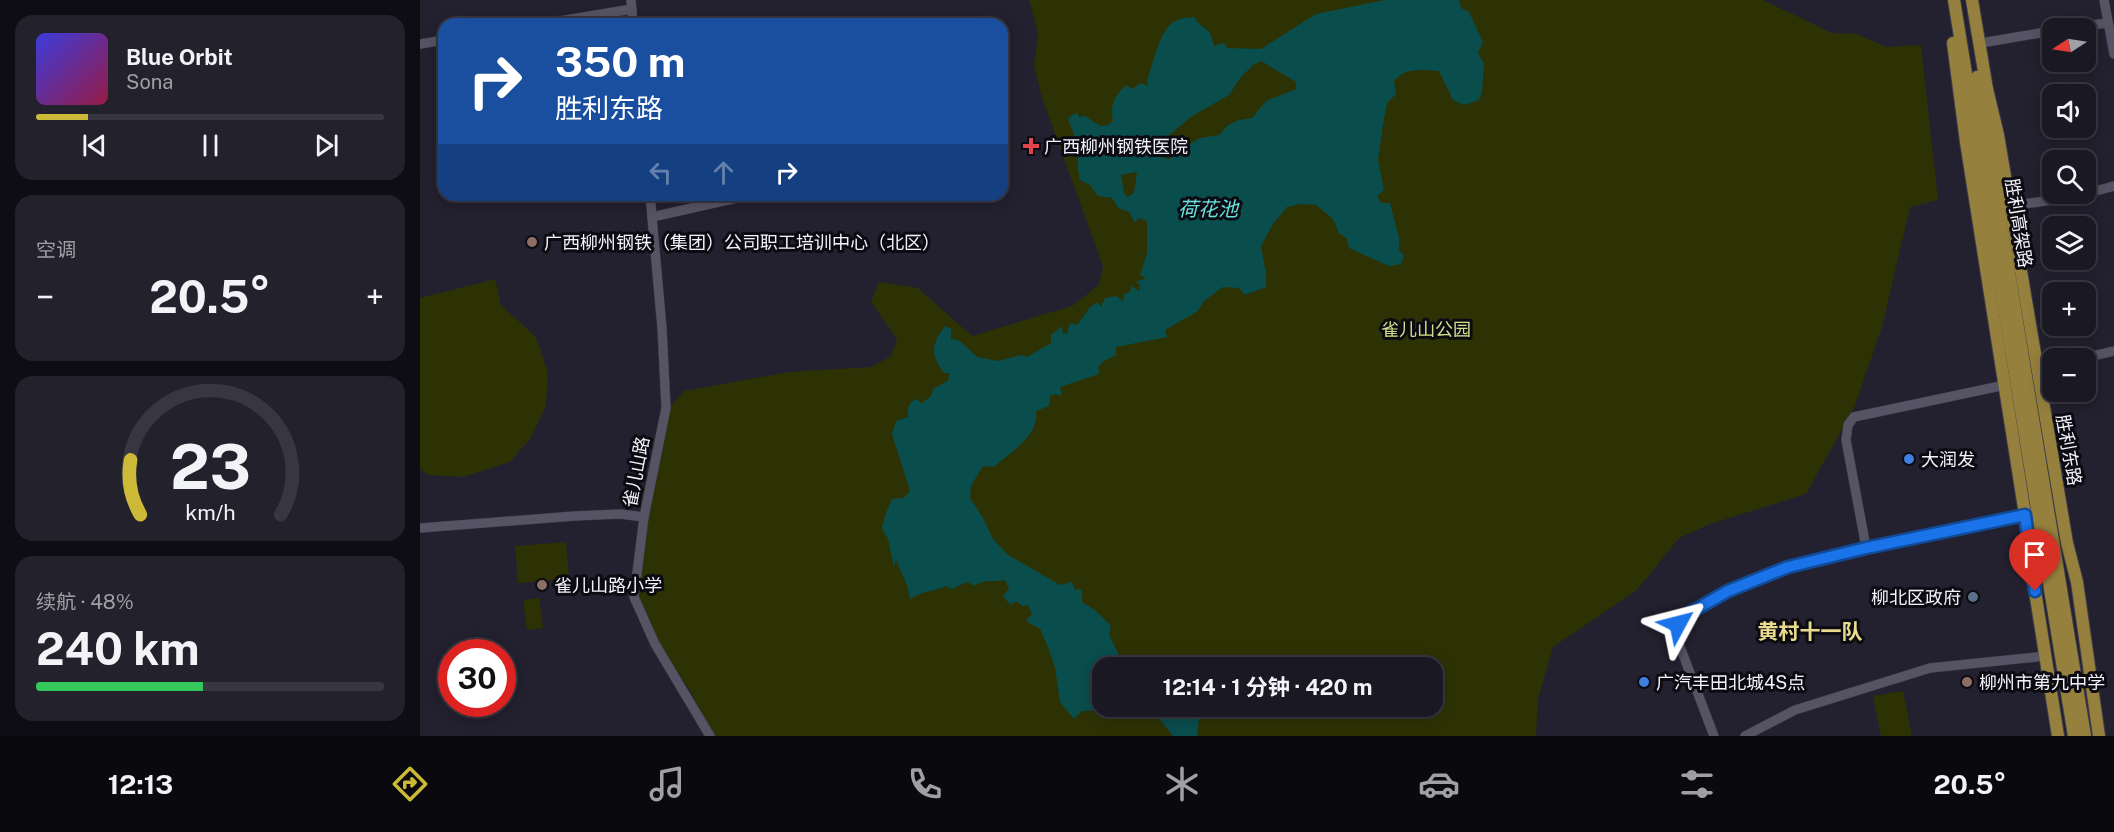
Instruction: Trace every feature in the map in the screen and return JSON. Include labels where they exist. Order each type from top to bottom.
[{"type":"main road","points":[[1946,0],[2058,736]]},
{"type":"main road","name":"胜利高架路","points":[[1954,0],[2074,736]]},
{"type":"main road","name":"胜利高架路","points":[[1964,0],[2085,736]]},
{"type":"main road","name":"胜利东路","points":[[1972,0],[1983,44],[2067,543],[2077,582],[2097,736]]},
{"type":"main road","points":[[2067,543],[2071,582],[2097,736]]},
{"type":"main road","points":[[2030,546],[2041,589],[2064,736]]},
{"type":"street","points":[[2104,0],[2114,54]]},
{"type":"street","points":[[570,18],[631,5]]},
{"type":"street","points":[[2096,24],[2107,22]]},
{"type":"street","points":[[1983,44],[2042,34]]},
{"type":"street","points":[[420,44],[438,41]]},
{"type":"street","points":[[2010,206],[2073,197],[2114,186]]},
{"type":"street","name":"雀儿山路","points":[[651,201],[662,328],[666,408],[644,517],[634,597],[655,644],[707,735]]},
{"type":"street","points":[[652,217],[723,201]]},
{"type":"street","points":[[2096,355],[2114,351]]},
{"type":"street","points":[[2038,370],[2042,369]]},
{"type":"street","points":[[1866,548],[1846,440],[1848,425],[1854,417],[2005,385]]},
{"type":"street","points":[[420,528],[574,516],[620,514],[644,517]]},
{"type":"street","points":[[1714,736],[1679,644],[1678,624],[1686,615],[1761,576],[1788,567],[1866,548],[2025,515]]},
{"type":"street","points":[[1745,736],[1795,710],[1930,668],[2046,656]]},
{"type":"green space","name":"雀儿山公园","points":[[1029,0],[1763,0],[1832,33],[1857,34],[1886,47],[1921,45],[1938,200],[1910,207],[1882,327],[1854,408],[1806,494],[1710,524],[1679,538],[1637,590],[1553,647],[1538,699],[1536,736],[714,736],[689,689],[658,643],[637,595],[647,517],[668,409],[684,391],[789,372],[871,367],[891,356],[897,339],[871,302],[879,282],[918,288],[972,336],[1072,306],[1099,285],[1103,266],[1042,98],[1034,65],[1038,34]]},
{"type":"green space","points":[[477,201],[508,201],[489,203]]},
{"type":"green space","points":[[495,279],[501,305],[536,337],[548,373],[546,406],[530,439],[510,462],[463,477],[428,475],[420,468],[420,298]]},
{"type":"green space","points":[[566,542],[569,579],[518,583],[515,546]]},
{"type":"green space","points":[[539,598],[543,628],[527,630],[523,600]]},
{"type":"green space","points":[[1903,691],[1912,736],[1881,736],[1873,696]]},
{"type":"water","name":"荷花池","points":[[1385,0],[1459,0],[1461,8],[1469,12],[1483,42],[1478,53],[1484,64],[1482,91],[1479,100],[1464,105],[1453,100],[1439,71],[1409,71],[1394,81],[1396,94],[1387,103],[1378,160],[1384,190],[1377,196],[1381,203],[1390,203],[1399,238],[1399,250],[1404,256],[1401,264],[1389,266],[1349,248],[1347,239],[1339,233],[1333,219],[1316,205],[1300,204],[1287,207],[1273,224],[1261,246],[1266,287],[1245,295],[1239,288],[1223,287],[1204,301],[1198,311],[1165,330],[1167,337],[1116,347],[1116,355],[1098,367],[1099,374],[1060,387],[1062,396],[1055,394],[1050,396],[1049,406],[1036,411],[1036,420],[1029,436],[1016,449],[994,467],[983,466],[971,486],[970,498],[993,539],[1008,555],[1060,585],[1072,582],[1075,590],[1082,589],[1082,602],[1095,610],[1111,626],[1109,635],[1120,657],[1092,657],[1092,711],[1082,711],[1074,719],[1060,702],[1055,667],[1040,629],[1026,621],[1032,614],[1028,605],[1022,606],[1016,601],[1011,605],[1003,597],[1009,588],[1005,580],[987,581],[975,586],[967,582],[952,589],[946,586],[918,594],[910,599],[907,585],[896,560],[894,567],[888,539],[882,528],[892,499],[903,498],[910,491],[892,434],[896,421],[908,417],[908,407],[915,399],[922,403],[931,396],[933,389],[948,381],[949,373],[944,373],[934,355],[935,344],[945,326],[951,329],[951,339],[959,340],[977,357],[998,361],[1021,355],[1027,357],[1051,343],[1051,335],[1062,326],[1063,334],[1068,333],[1071,323],[1077,325],[1090,307],[1098,302],[1101,307],[1105,298],[1117,296],[1123,301],[1124,294],[1130,292],[1132,286],[1139,291],[1140,285],[1136,282],[1146,278],[1140,275],[1147,253],[1147,221],[1139,218],[1135,223],[1129,212],[1118,208],[1112,198],[1098,196],[1090,185],[1080,180],[1078,145],[1068,119],[1078,113],[1079,117],[1085,116],[1100,126],[1108,125],[1113,121],[1114,101],[1126,85],[1131,89],[1142,83],[1148,86],[1147,81],[1159,42],[1171,24],[1176,21],[1194,17],[1208,31],[1214,46],[1224,43],[1227,48],[1261,49],[1316,14]],"holes":[[[1261,61],[1296,82],[1296,89],[1266,101],[1252,118],[1228,125],[1219,135],[1200,138],[1169,159],[1161,157],[1162,141],[1192,116],[1229,95],[1241,77],[1253,65]],[[1137,172],[1134,193],[1128,197],[1124,193],[1121,175]]]},
{"type":"water","name":"荷花池","points":[[1158,717],[1201,717],[1199,718],[1197,736],[1173,736]]},
{"type":"place","name":"广西柳州钢铁医院","points":[[1031,146]]},
{"type":"place","name":"广西柳州钢铁（集团）公司职工培训中心（北区）","points":[[532,242]]},
{"type":"place","name":"大润发","points":[[1909,459]]},
{"type":"place","name":"雀儿山路小学","points":[[542,585]]},
{"type":"place","name":"柳北区政府","points":[[1973,597]]},
{"type":"place","name":"广汽丰田北城4S点","points":[[1644,682]]},
{"type":"place","name":"柳州市第九中学","points":[[1967,682]]},
{"type":"district","name":"黄村十一队","points":[[1810,631]]},
{"type":"route","points":[[1678,624],[1686,615],[1728,591],[1788,567],[1866,548],[2025,515],[2035,591]]}]
